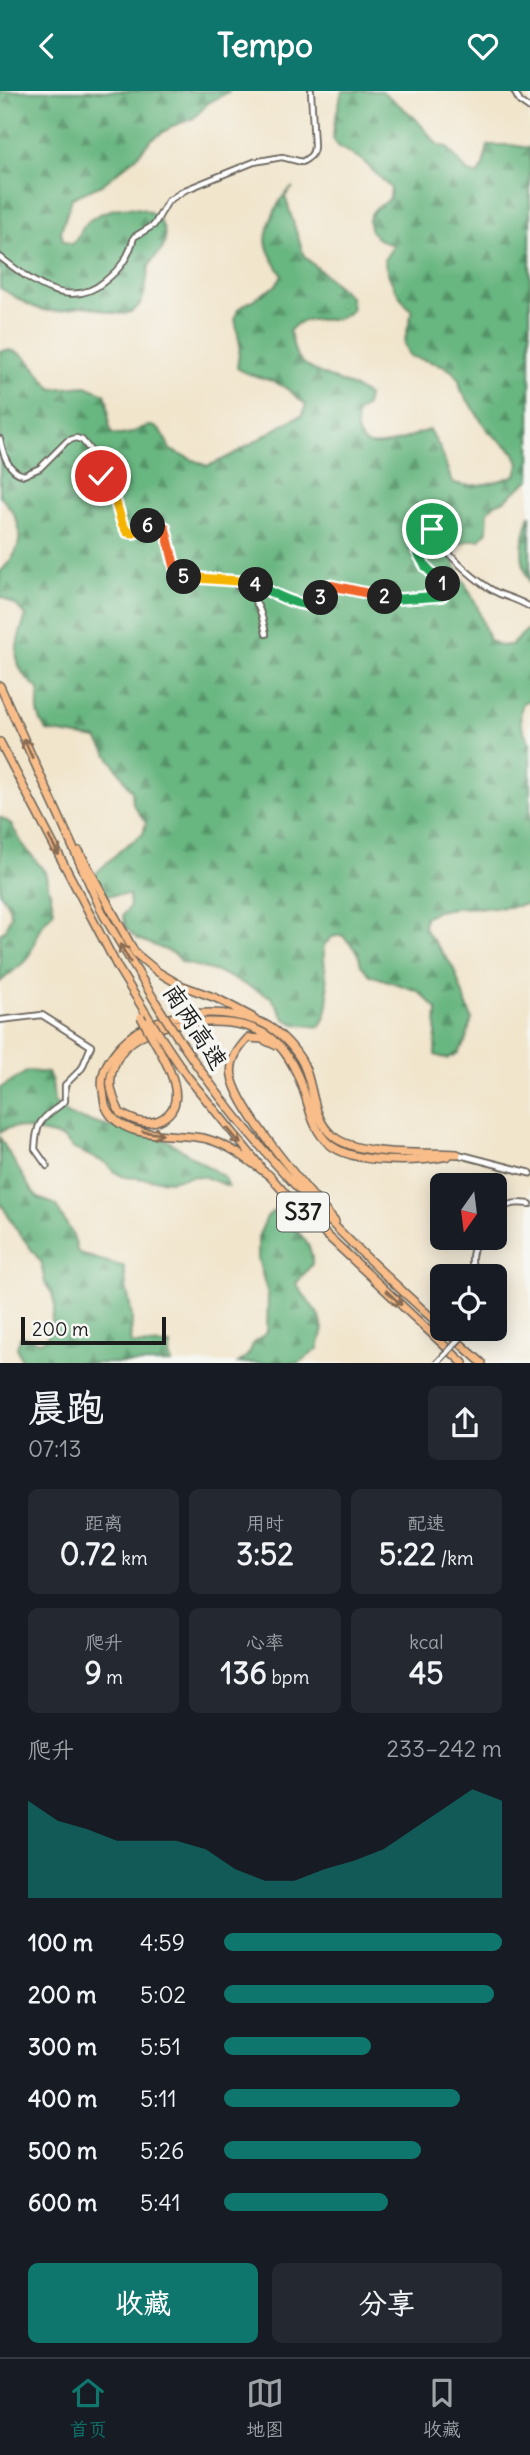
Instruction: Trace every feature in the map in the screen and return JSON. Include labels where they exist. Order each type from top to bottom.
[{"type":"highway","name":"南两高速","points":[[0,687],[104,916],[203,1077],[308,1202],[430,1316]]},
{"type":"highway","name":"南两高速","points":[[0,742],[118,968],[150,1020],[160,1042],[232,1133],[299,1209],[463,1363]]},
{"type":"highway","points":[[51,800],[135,953],[158,972],[180,985],[216,998],[259,1021],[285,1039],[288,1049]]},
{"type":"highway","points":[[118,968],[141,1017],[160,1042],[173,1081],[176,1100],[171,1113],[158,1121],[135,1121],[120,1113],[110,1089],[111,1070],[123,1050],[142,1037],[164,1026],[219,1021],[248,1025],[302,1060],[317,1132],[331,1146],[356,1157],[428,1160],[457,1154]]},
{"type":"highway","points":[[259,1021],[230,1014],[189,1015],[160,1020],[133,1033],[108,1059],[102,1084],[106,1107],[120,1124],[140,1131],[206,1139],[229,1147],[271,1177]]},
{"type":"highway","points":[[288,1049],[262,1039],[248,1038],[232,1061],[232,1076],[237,1093],[302,1183],[358,1249]]},
{"type":"highway","name":"南两高速","points":[[457,1341],[482,1363]]},
{"type":"street","points":[[0,257],[26,278],[59,293],[71,295],[99,286],[120,269],[130,253],[134,237],[154,225],[162,209],[175,196],[254,162],[282,157],[302,162],[310,157],[314,153],[312,91]]},
{"type":"street","points":[[514,91],[520,102],[530,109]]},
{"type":"street","points":[[0,439],[5,459],[14,471],[24,475],[40,468],[67,441],[76,438],[82,440],[114,496],[127,532],[134,533],[158,524],[165,527],[175,568],[182,577],[251,582],[296,603],[308,605],[319,602],[329,585],[392,599],[442,596],[446,591],[445,586],[426,567],[417,551],[420,537],[429,528],[436,531],[442,545],[452,557],[484,585],[530,607]]},
{"type":"street","points":[[233,582],[250,594],[257,603],[266,634]]},
{"type":"street","points":[[0,1020],[42,1014],[91,1046],[82,1068],[65,1085],[65,1101],[45,1115],[36,1129],[35,1149],[47,1166]]},
{"type":"street","points":[[457,1154],[530,1173]]},
{"type":"street","points":[[508,1204],[530,1204]]},
{"type":"street","points":[[437,1363],[458,1341]]},
{"type":"green space","points":[[0,91],[230,91],[208,103],[194,118],[173,126],[151,140],[136,157],[102,185],[72,198],[61,231],[63,241],[72,244],[87,223],[112,210],[137,208],[148,211],[157,217],[163,227],[164,244],[149,267],[142,300],[134,310],[119,314],[82,306],[59,311],[43,310],[0,288]]},
{"type":"green space","points":[[342,91],[382,91],[415,118],[438,145],[447,147],[467,171],[477,175],[483,166],[488,145],[530,148],[530,479],[488,511],[487,531],[480,540],[469,540],[458,545],[454,555],[455,565],[477,606],[489,640],[500,646],[511,645],[530,627],[530,700],[523,703],[520,719],[530,743],[530,903],[449,909],[425,917],[424,928],[453,967],[472,1019],[465,1042],[458,1053],[447,1059],[435,1055],[437,1009],[418,991],[370,975],[361,965],[358,952],[342,935],[332,937],[324,945],[328,997],[325,1017],[319,1027],[295,1024],[285,1019],[271,997],[221,973],[181,962],[175,954],[136,938],[126,928],[123,915],[130,906],[129,895],[107,895],[95,888],[93,876],[124,847],[143,834],[146,823],[133,804],[132,791],[97,739],[47,731],[43,726],[38,712],[39,689],[23,673],[17,656],[19,637],[26,616],[17,606],[0,596],[0,572],[15,553],[20,534],[14,515],[0,496],[0,351],[9,350],[24,356],[53,389],[86,386],[105,394],[112,434],[122,435],[152,426],[164,436],[170,450],[207,466],[243,449],[302,415],[306,405],[283,386],[237,368],[240,345],[235,319],[238,309],[275,286],[282,275],[269,251],[266,239],[278,204],[283,197],[293,187],[285,196],[304,256],[350,297],[352,310],[336,319],[305,321],[289,331],[296,354],[305,364],[368,396],[366,406],[357,413],[357,430],[362,440],[370,445],[381,445],[429,430],[440,448],[452,482],[475,485],[516,475],[519,464],[515,453],[488,431],[461,390],[459,380],[453,372],[442,365],[409,356],[404,344],[412,311],[395,288],[384,260],[394,245],[376,237],[369,221],[375,209],[389,199],[391,188],[361,159],[339,147],[333,139]]},
{"type":"green space","points":[[530,515],[530,583],[522,549]]},
{"type":"green space","points":[[0,817],[10,823],[23,845],[45,872],[54,910],[40,928],[28,959],[0,982],[0,934],[5,930],[11,915],[0,892]]},
{"type":"green space","points":[[28,1071],[48,1073],[52,1081],[54,1102],[68,1115],[168,1141],[224,1177],[228,1186],[205,1177],[193,1176],[170,1181],[124,1177],[106,1163],[74,1149],[64,1139],[54,1135],[17,1127],[7,1128],[0,1133],[0,1088]]},
{"type":"green space","points":[[0,1138],[31,1190],[38,1198],[57,1205],[74,1237],[77,1251],[125,1267],[132,1314],[131,1344],[171,1345],[169,1356],[172,1363],[22,1363],[17,1347],[21,1336],[40,1342],[47,1338],[55,1306],[52,1293],[45,1283],[41,1262],[0,1202]]},
{"type":"green space","points":[[273,1211],[300,1234],[309,1247],[312,1264],[296,1284],[320,1317],[323,1329],[318,1349],[299,1363],[238,1363],[267,1332],[268,1295],[258,1259],[258,1237],[267,1217]]},
{"type":"route","points":[[101,476],[114,496],[127,532],[134,533],[150,525],[165,527],[172,560],[182,577],[251,582],[296,603],[308,605],[319,602],[329,585],[392,599],[442,596],[446,591],[445,586],[426,567],[417,551],[420,537],[429,528],[432,529]]}]
